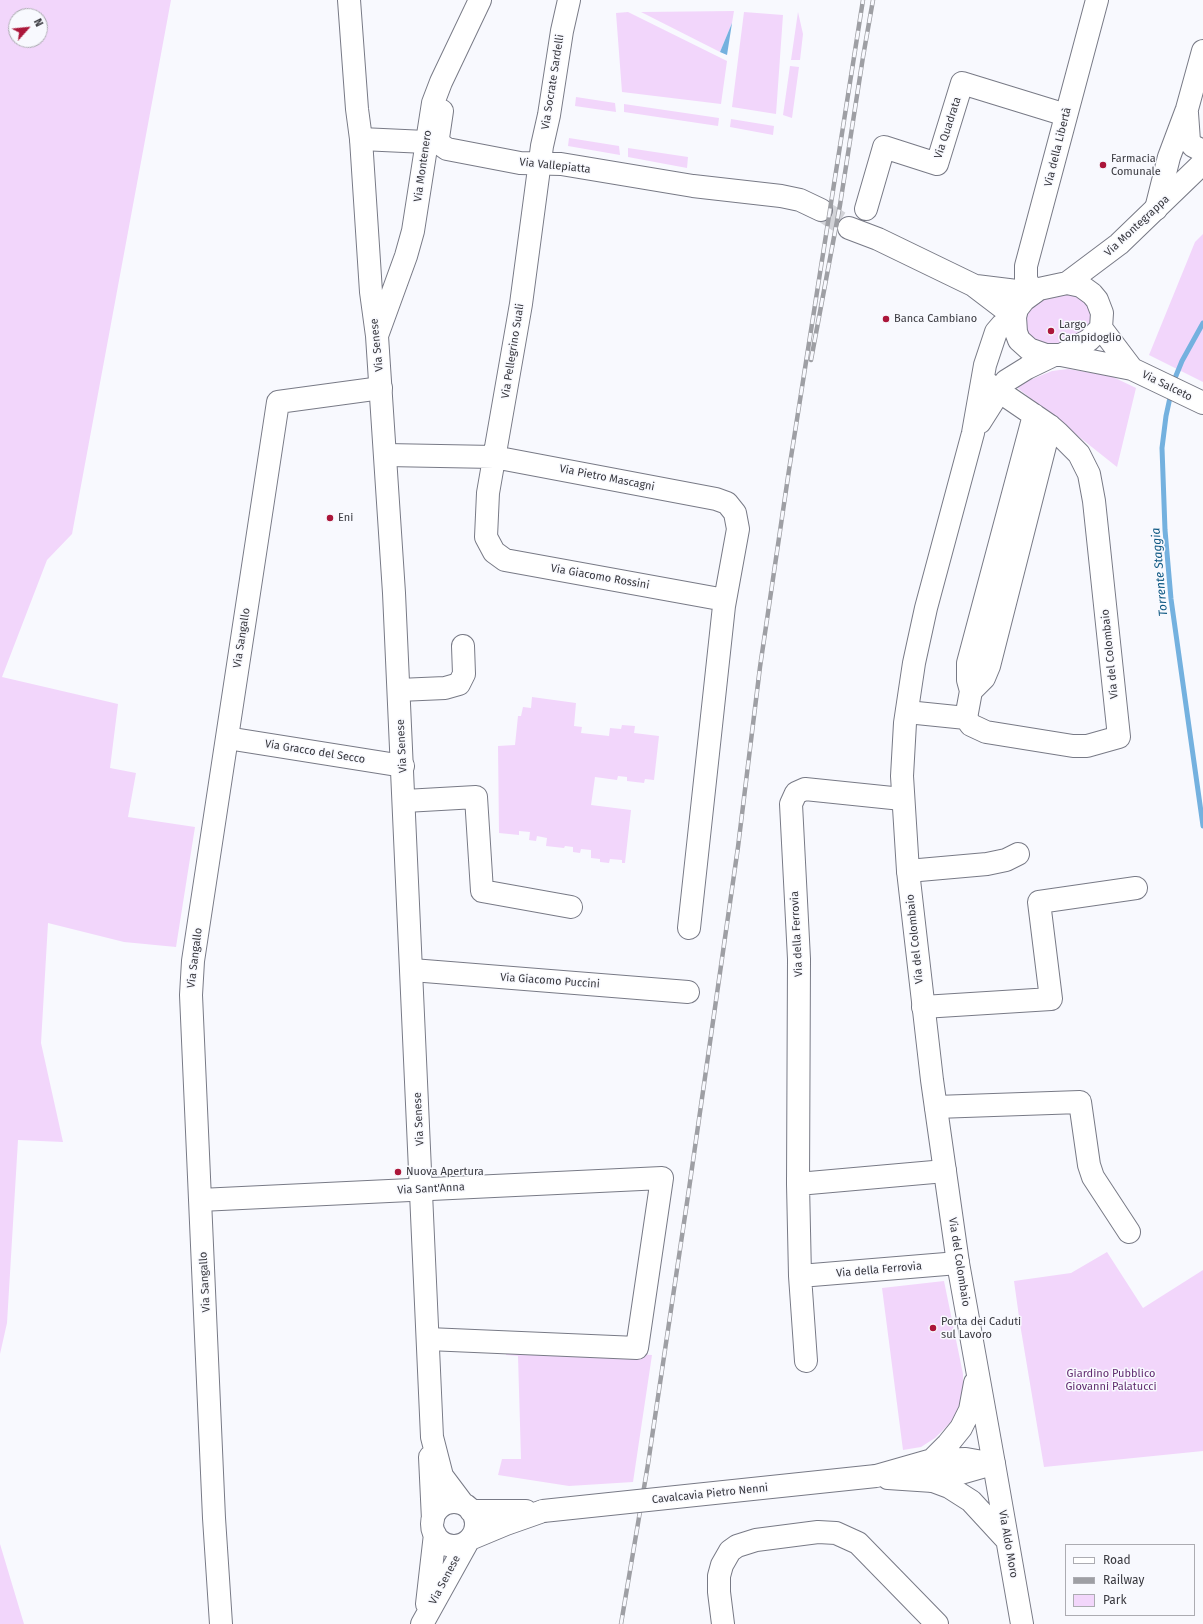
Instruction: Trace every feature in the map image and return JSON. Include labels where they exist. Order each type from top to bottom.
[{"type":"street","name":"Via Senese","points":[[349,0],[357,109],[361,139],[371,292],[377,336],[386,455],[400,690],[432,1437],[430,1469],[434,1527],[426,1622]]},
{"type":"street","name":"Via Montenero","points":[[377,336],[385,310],[406,256],[413,231],[426,142],[437,90],[480,0]]},
{"type":"street","name":"Via Vallepiatta","points":[[484,0],[479,22],[446,94],[438,125],[439,142],[447,149],[520,163],[561,164],[693,186],[781,196],[800,200],[821,210]]},
{"type":"street","name":"Via Socrate Sardelli","points":[[540,164],[561,35],[569,0]]},
{"type":"street","name":"Via della Libertà","points":[[1032,293],[1026,279],[1026,266],[1097,0]]},
{"type":"street","points":[[1156,209],[1171,149],[1187,110],[1203,51]]},
{"type":"street","name":"Via Quadrata","points":[[866,209],[884,148],[937,164],[962,83],[1066,115]]},
{"type":"street","points":[[1187,110],[1189,141],[1193,146],[1203,151]]},
{"type":"street","points":[[361,139],[426,142]]},
{"type":"street","name":"Via Montegrappa","points":[[1067,283],[1111,251],[1203,163]]},
{"type":"street","name":"Via Pellegrino Suali","points":[[486,538],[486,512],[494,457],[521,304],[540,164]]},
{"type":"street","points":[[849,228],[878,239],[973,285],[1015,317]]},
{"type":"street","points":[[368,240],[376,254],[383,259],[387,259],[396,253],[413,231]]},
{"type":"street","points":[[1015,317],[1002,325],[996,332],[990,385],[1009,378],[1058,355],[1089,340],[1101,328],[1102,313],[1095,297],[1081,286],[1067,283],[1048,286],[1032,293],[1020,304],[1015,317],[1016,332],[1023,345],[1038,353],[1058,355]]},
{"type":"street","points":[[973,285],[1032,293]]},
{"type":"street","name":"Via Salceto","points":[[1101,328],[1132,369]]},
{"type":"street","name":"Via Salceto","points":[[1058,355],[1132,369],[1203,403]]},
{"type":"street","name":"Via del Colombaio","points":[[966,718],[971,725],[986,732],[1074,746],[1094,744],[1119,737],[1091,482],[1087,466],[1079,454],[1042,421],[990,385],[973,433],[926,608],[914,663],[902,756],[902,799],[908,871],[923,1007],[936,1107],[958,1263],[994,1464]]},
{"type":"street","name":"Via Sangallo","points":[[221,1624],[214,1518],[191,979],[278,402],[381,388]]},
{"type":"street","points":[[907,712],[966,718],[971,691],[968,680],[968,663],[1042,421]]},
{"type":"street","name":"Via Pietro Mascagni","points":[[386,455],[494,457],[716,499],[727,503],[735,512],[738,529],[725,600],[689,928]]},
{"type":"street","name":"Via Giacomo Rossini","points":[[486,538],[494,552],[505,560],[725,600]]},
{"type":"street","points":[[400,690],[446,688],[459,684],[464,674],[463,646]]},
{"type":"street","name":"Via Gracco del Secco","points":[[227,738],[403,766]]},
{"type":"street","name":"Via della Ferrovia","points":[[806,1361],[800,1276],[798,1184],[799,959],[791,804],[796,793],[805,789],[902,799]]},
{"type":"street","points":[[405,801],[476,797],[482,891],[571,907]]},
{"type":"street","points":[[908,871],[987,864],[1006,860],[1018,854]]},
{"type":"street","points":[[923,1007],[1051,999],[1039,902],[1136,888]]},
{"type":"street","name":"Via Giacomo Puccini","points":[[412,970],[688,992]]},
{"type":"street","points":[[936,1107],[1080,1102],[1089,1165],[1093,1177],[1129,1232]]},
{"type":"street","points":[[798,1184],[945,1171]]},
{"type":"street","name":"Via Sant'Anna","points":[[200,1200],[662,1178],[637,1348],[428,1339]]},
{"type":"street","name":"Via della Ferrovia","points":[[800,1276],[958,1263]]},
{"type":"street","name":"Cavalcavia Pietro Nenni","points":[[932,1460],[961,1428],[970,1410],[978,1372]]},
{"type":"street","name":"Via Senese","points":[[432,1437],[440,1470],[450,1489],[467,1508]]},
{"type":"street","name":"Cavalcavia Pietro Nenni","points":[[467,1508],[543,1511],[876,1476],[932,1460],[966,1459],[994,1464]]},
{"type":"street","name":"Cavalcavia Pietro Nenni","points":[[933,1481],[994,1464]]},
{"type":"street","name":"Via Aldo Moro","points":[[994,1464],[1021,1624]]},
{"type":"street","name":"Cavalcavia Pietro Nenni","points":[[876,1476],[933,1481],[949,1487],[971,1501],[1007,1540]]},
{"type":"street","points":[[450,1503],[467,1508],[475,1516],[476,1529],[468,1541],[460,1546],[446,1544],[439,1540],[434,1527],[435,1514],[444,1505],[450,1503]]},
{"type":"street","name":"Cavalcavia Pietro Nenni","points":[[468,1541],[506,1524],[543,1511]]},
{"type":"street","points":[[723,1624],[719,1592],[719,1576],[722,1565],[730,1551],[737,1546],[756,1540],[818,1532],[836,1533],[858,1543],[937,1624]]},
{"type":"street","name":"Via Senese","points":[[426,1622],[468,1541]]},
{"type":"green space","points":[[0,0],[171,0],[72,534],[47,560],[2,677],[118,704],[110,768],[136,773],[128,817],[195,827],[176,947],[124,942],[48,923],[41,1043],[63,1142],[18,1140],[7,1323],[0,1354]]},
{"type":"green space","points":[[734,11],[732,23],[720,52],[641,12]]},
{"type":"green space","points":[[628,12],[727,61],[721,104],[622,92],[616,13]]},
{"type":"green space","points":[[744,12],[783,15],[776,114],[732,107]]},
{"type":"green space","points":[[798,12],[803,34],[800,60],[791,60]]},
{"type":"green space","points":[[790,66],[799,67],[792,118],[783,115]]},
{"type":"green space","points":[[576,97],[615,103],[616,112],[575,106]]},
{"type":"green space","points":[[624,104],[719,118],[718,126],[624,112]]},
{"type":"green space","points":[[731,119],[774,126],[773,135],[730,127]]},
{"type":"green space","points":[[569,138],[619,146],[620,155],[568,146]]},
{"type":"green space","points":[[628,148],[688,157],[687,168],[628,157]]},
{"type":"green space","points":[[1203,234],[1203,382],[1149,355],[1195,242]]},
{"type":"green space","points":[[1071,294],[1086,301],[1095,322],[1072,344],[1034,345],[1023,325],[1027,311],[1032,304],[1052,295]]},
{"type":"green space","points":[[1068,369],[1111,376],[1136,388],[1117,467],[1015,386],[1052,371]]},
{"type":"green space","points":[[532,697],[576,703],[574,726],[582,727],[581,733],[609,736],[610,728],[621,729],[622,725],[635,726],[634,733],[659,736],[654,780],[645,779],[644,783],[627,781],[627,777],[618,776],[617,780],[595,777],[591,805],[631,810],[625,863],[622,863],[622,860],[610,859],[609,863],[600,862],[600,859],[591,858],[591,850],[581,849],[580,853],[573,852],[573,847],[565,846],[564,848],[546,846],[547,838],[537,836],[536,841],[529,840],[530,832],[519,831],[519,835],[499,833],[498,746],[515,745],[518,716],[521,716],[523,707],[531,708]]},
{"type":"green space","name":"Giardino Pubblico Giovanni Palatucci","points":[[1107,1252],[1143,1308],[1203,1270],[1203,1451],[1044,1467],[1014,1281],[1071,1273]]},
{"type":"green space","points":[[944,1281],[963,1374],[963,1391],[960,1405],[952,1421],[935,1438],[921,1447],[903,1450],[882,1288]]},
{"type":"green space","points":[[506,1346],[652,1355],[633,1482],[569,1486],[498,1475],[502,1459],[521,1459],[518,1356],[506,1355]]},
{"type":"green space","points":[[0,1544],[24,1624],[0,1624]]},
{"type":"water","points":[[732,23],[727,55],[720,52]]},
{"type":"waterway","name":"Torrente Staggia","points":[[1173,383],[1182,361],[1203,323]]},
{"type":"waterway","name":"Torrente Staggia","points":[[1171,393],[1166,416],[1162,448],[1165,530],[1171,599],[1203,826]]},
{"type":"tunnel","points":[[821,210],[849,228]]},
{"type":"railway","points":[[621,1624],[648,1464],[689,1189],[738,847],[760,667],[789,470],[863,0]]},
{"type":"railway","points":[[811,360],[840,205],[873,0]]},
{"type":"place","name":"Farmacia Comunale","points":[[1103,165]]},
{"type":"place","name":"Banca Cambiano","points":[[886,319]]},
{"type":"place","name":"Largo Campidoglio","points":[[1051,331]]},
{"type":"place","name":"Eni","points":[[330,518]]},
{"type":"place","name":"Nuova Apertura","points":[[398,1172]]},
{"type":"place","name":"Porta dei Caduti sul Lavoro","points":[[933,1328]]}]
